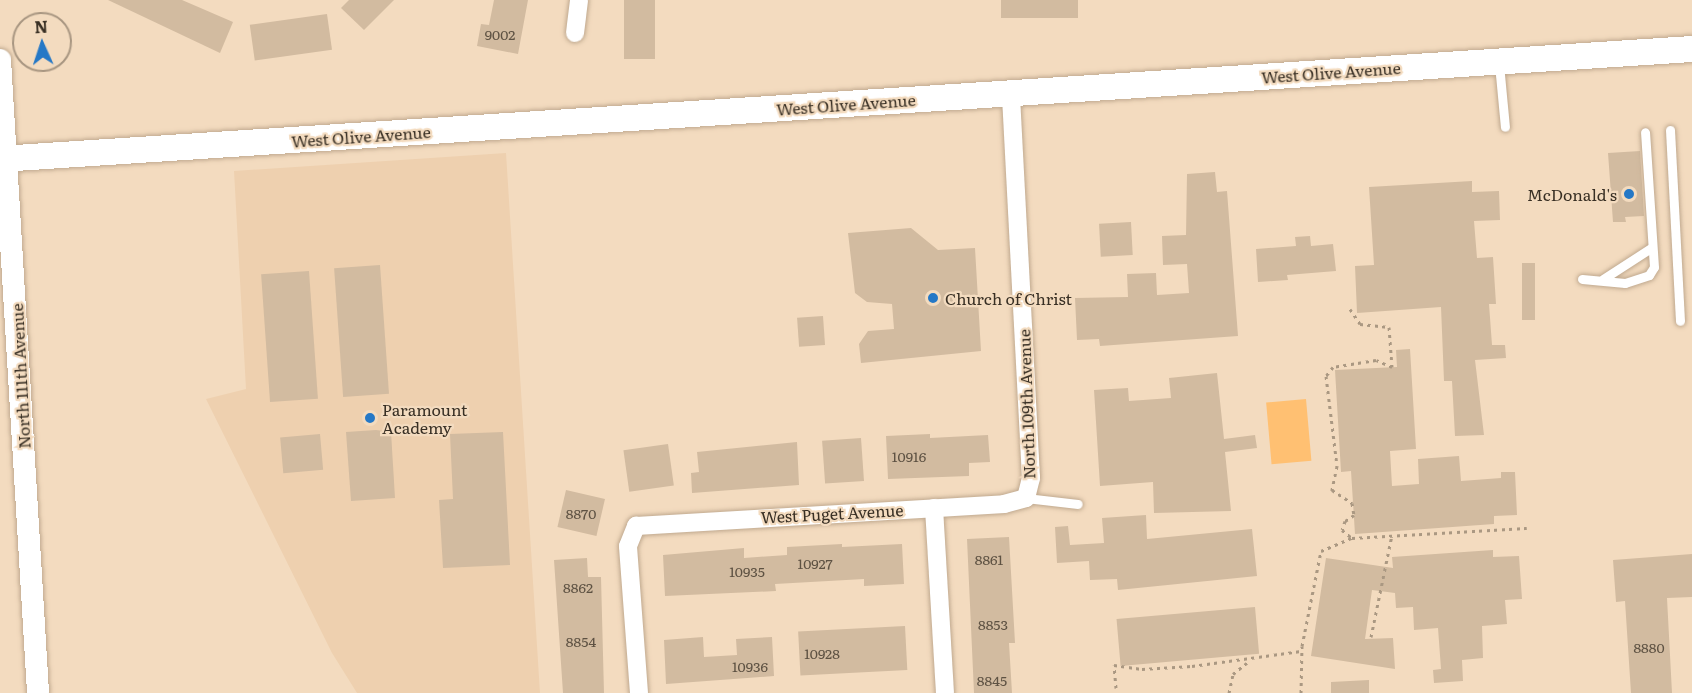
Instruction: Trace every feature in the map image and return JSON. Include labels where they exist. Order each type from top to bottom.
[{"type":"main road","name":"West Olive Avenue","points":[[4,159],[1692,49]]},
{"type":"street","points":[[575,33],[579,0]]},
{"type":"street","name":"North 111th Avenue","points":[[0,60],[4,159],[38,693]]},
{"type":"street","name":"North 109th Avenue","points":[[1011,93],[1031,477],[1026,498]]},
{"type":"street","name":"West Puget Avenue","points":[[639,693],[628,546],[636,526],[1004,504],[1026,498]]},
{"type":"street","points":[[934,508],[945,693]]},
{"type":"lane","points":[[1499,62],[1505,127]]},
{"type":"lane","points":[[1670,130],[1680,321]]},
{"type":"lane","points":[[1582,279],[1603,279],[1624,283],[1649,275],[1654,267],[1645,132]]},
{"type":"lane","points":[[1603,279],[1651,248]]},
{"type":"lane","points":[[1026,498],[1078,504]]},
{"type":"path","points":[[1350,309],[1360,324],[1389,327],[1392,367],[1376,360],[1333,367],[1326,376],[1337,466],[1332,490],[1352,503],[1354,515],[1345,521],[1342,530],[1352,538]]},
{"type":"path","points":[[1301,693],[1301,651],[1321,551],[1352,538],[1527,528]]},
{"type":"path","points":[[1371,637],[1375,633],[1392,535]]},
{"type":"path","points":[[1116,688],[1114,665],[1142,669],[1250,661],[1301,651]]},
{"type":"path","points":[[1229,693],[1233,674],[1250,661]]},
{"type":"shaded area","name":"Paramount Academy","points":[[506,153],[540,693],[357,693],[332,653],[206,399],[246,389],[234,171]]},
{"type":"shaded area","points":[[1306,399],[1311,461],[1272,464],[1266,402]]},
{"type":"building","points":[[108,0],[182,0],[233,22],[220,53]]},
{"type":"building","points":[[349,0],[394,0],[364,30],[341,8]]},
{"type":"building","points":[[494,0],[528,0],[518,54],[477,46],[481,24],[489,25]]},
{"type":"building","points":[[624,0],[655,0],[655,59],[624,59]]},
{"type":"building","points":[[1001,0],[1078,0],[1078,18],[1001,18]]},
{"type":"building","points":[[327,14],[332,50],[255,61],[250,25]]},
{"type":"building","name":"McDonald's","points":[[1640,151],[1644,216],[1625,217],[1626,222],[1613,222],[1608,153]]},
{"type":"building","points":[[1215,172],[1217,192],[1227,191],[1238,336],[1100,346],[1099,339],[1077,340],[1075,298],[1128,297],[1127,274],[1156,273],[1157,295],[1189,293],[1187,264],[1163,265],[1162,236],[1186,235],[1187,174]]},
{"type":"building","points":[[1472,181],[1472,192],[1499,191],[1500,220],[1474,221],[1477,258],[1493,257],[1496,304],[1489,304],[1492,345],[1505,345],[1506,358],[1475,360],[1484,435],[1455,436],[1452,381],[1444,381],[1441,307],[1357,313],[1355,266],[1374,265],[1369,187]]},
{"type":"building","points":[[1131,222],[1133,255],[1101,257],[1099,224]]},
{"type":"building","name":"Church of Christ","points":[[911,228],[938,250],[975,248],[981,351],[861,363],[859,344],[868,331],[894,329],[892,304],[867,302],[855,293],[848,233]]},
{"type":"building","points":[[1310,236],[1311,246],[1333,244],[1336,271],[1287,275],[1288,280],[1258,282],[1256,249],[1296,246],[1295,237]]},
{"type":"building","points":[[1522,263],[1535,263],[1535,320],[1522,320]]},
{"type":"building","points":[[380,265],[389,394],[343,397],[334,268]]},
{"type":"building","points":[[309,271],[318,399],[270,402],[261,274]]},
{"type":"building","points":[[823,316],[825,345],[799,347],[797,318]]},
{"type":"building","points":[[1410,349],[1416,449],[1390,451],[1392,486],[1419,484],[1418,459],[1459,456],[1461,481],[1501,478],[1501,472],[1515,472],[1517,515],[1494,516],[1494,524],[1355,534],[1351,471],[1341,472],[1335,370],[1397,367],[1396,350]]},
{"type":"building","points":[[1217,373],[1224,439],[1255,435],[1257,448],[1225,452],[1231,511],[1154,513],[1153,482],[1100,486],[1094,390],[1128,388],[1129,401],[1171,398],[1169,378]]},
{"type":"building","points":[[376,430],[391,432],[395,498],[351,501],[346,432]]},
{"type":"building","points":[[503,432],[510,565],[443,568],[439,500],[453,499],[450,434]]},
{"type":"building","points":[[320,434],[323,470],[283,473],[280,437]]},
{"type":"building","points":[[930,434],[930,438],[988,435],[990,462],[969,463],[969,476],[888,479],[886,436]]},
{"type":"building","points":[[861,438],[864,481],[825,484],[822,441]]},
{"type":"building","points":[[797,442],[799,485],[692,493],[691,473],[699,472],[697,452]]},
{"type":"building","points":[[668,444],[674,486],[629,492],[623,450]]},
{"type":"building","points":[[566,490],[605,499],[596,536],[557,527]]},
{"type":"building","points":[[1146,515],[1147,539],[1252,529],[1257,576],[1118,590],[1117,579],[1090,580],[1089,561],[1057,563],[1055,527],[1068,526],[1070,545],[1104,543],[1102,518]]},
{"type":"building","points":[[1009,537],[1015,643],[1009,643],[1012,693],[974,693],[967,539]]},
{"type":"building","points":[[842,544],[842,547],[902,544],[904,584],[864,586],[864,579],[775,584],[776,591],[665,596],[663,555],[744,548],[744,558],[787,555],[787,547]]},
{"type":"building","points":[[1493,550],[1493,557],[1519,556],[1522,599],[1505,600],[1507,624],[1482,626],[1483,658],[1462,660],[1463,681],[1434,683],[1433,670],[1441,669],[1438,628],[1414,630],[1413,607],[1396,608],[1395,593],[1372,590],[1365,639],[1393,638],[1395,669],[1311,656],[1326,558],[1393,568],[1392,557]]},
{"type":"building","points":[[1692,554],[1692,597],[1667,598],[1672,693],[1631,693],[1625,601],[1616,602],[1613,560]]},
{"type":"building","points":[[587,558],[588,577],[601,577],[604,693],[563,693],[554,560]]},
{"type":"building","points":[[1255,607],[1259,654],[1121,666],[1117,619]]},
{"type":"building","points":[[905,626],[907,670],[800,676],[798,632]]},
{"type":"building","points":[[703,637],[704,657],[737,655],[736,639],[772,637],[774,676],[666,684],[664,640]]},
{"type":"building","points":[[1369,680],[1369,693],[1331,693],[1331,682]]},
{"type":"place","name":"McDonald's","points":[[1629,194]]},
{"type":"place","name":"Church of Christ","points":[[933,298]]},
{"type":"place","name":"Paramount Academy","points":[[370,418]]}]
